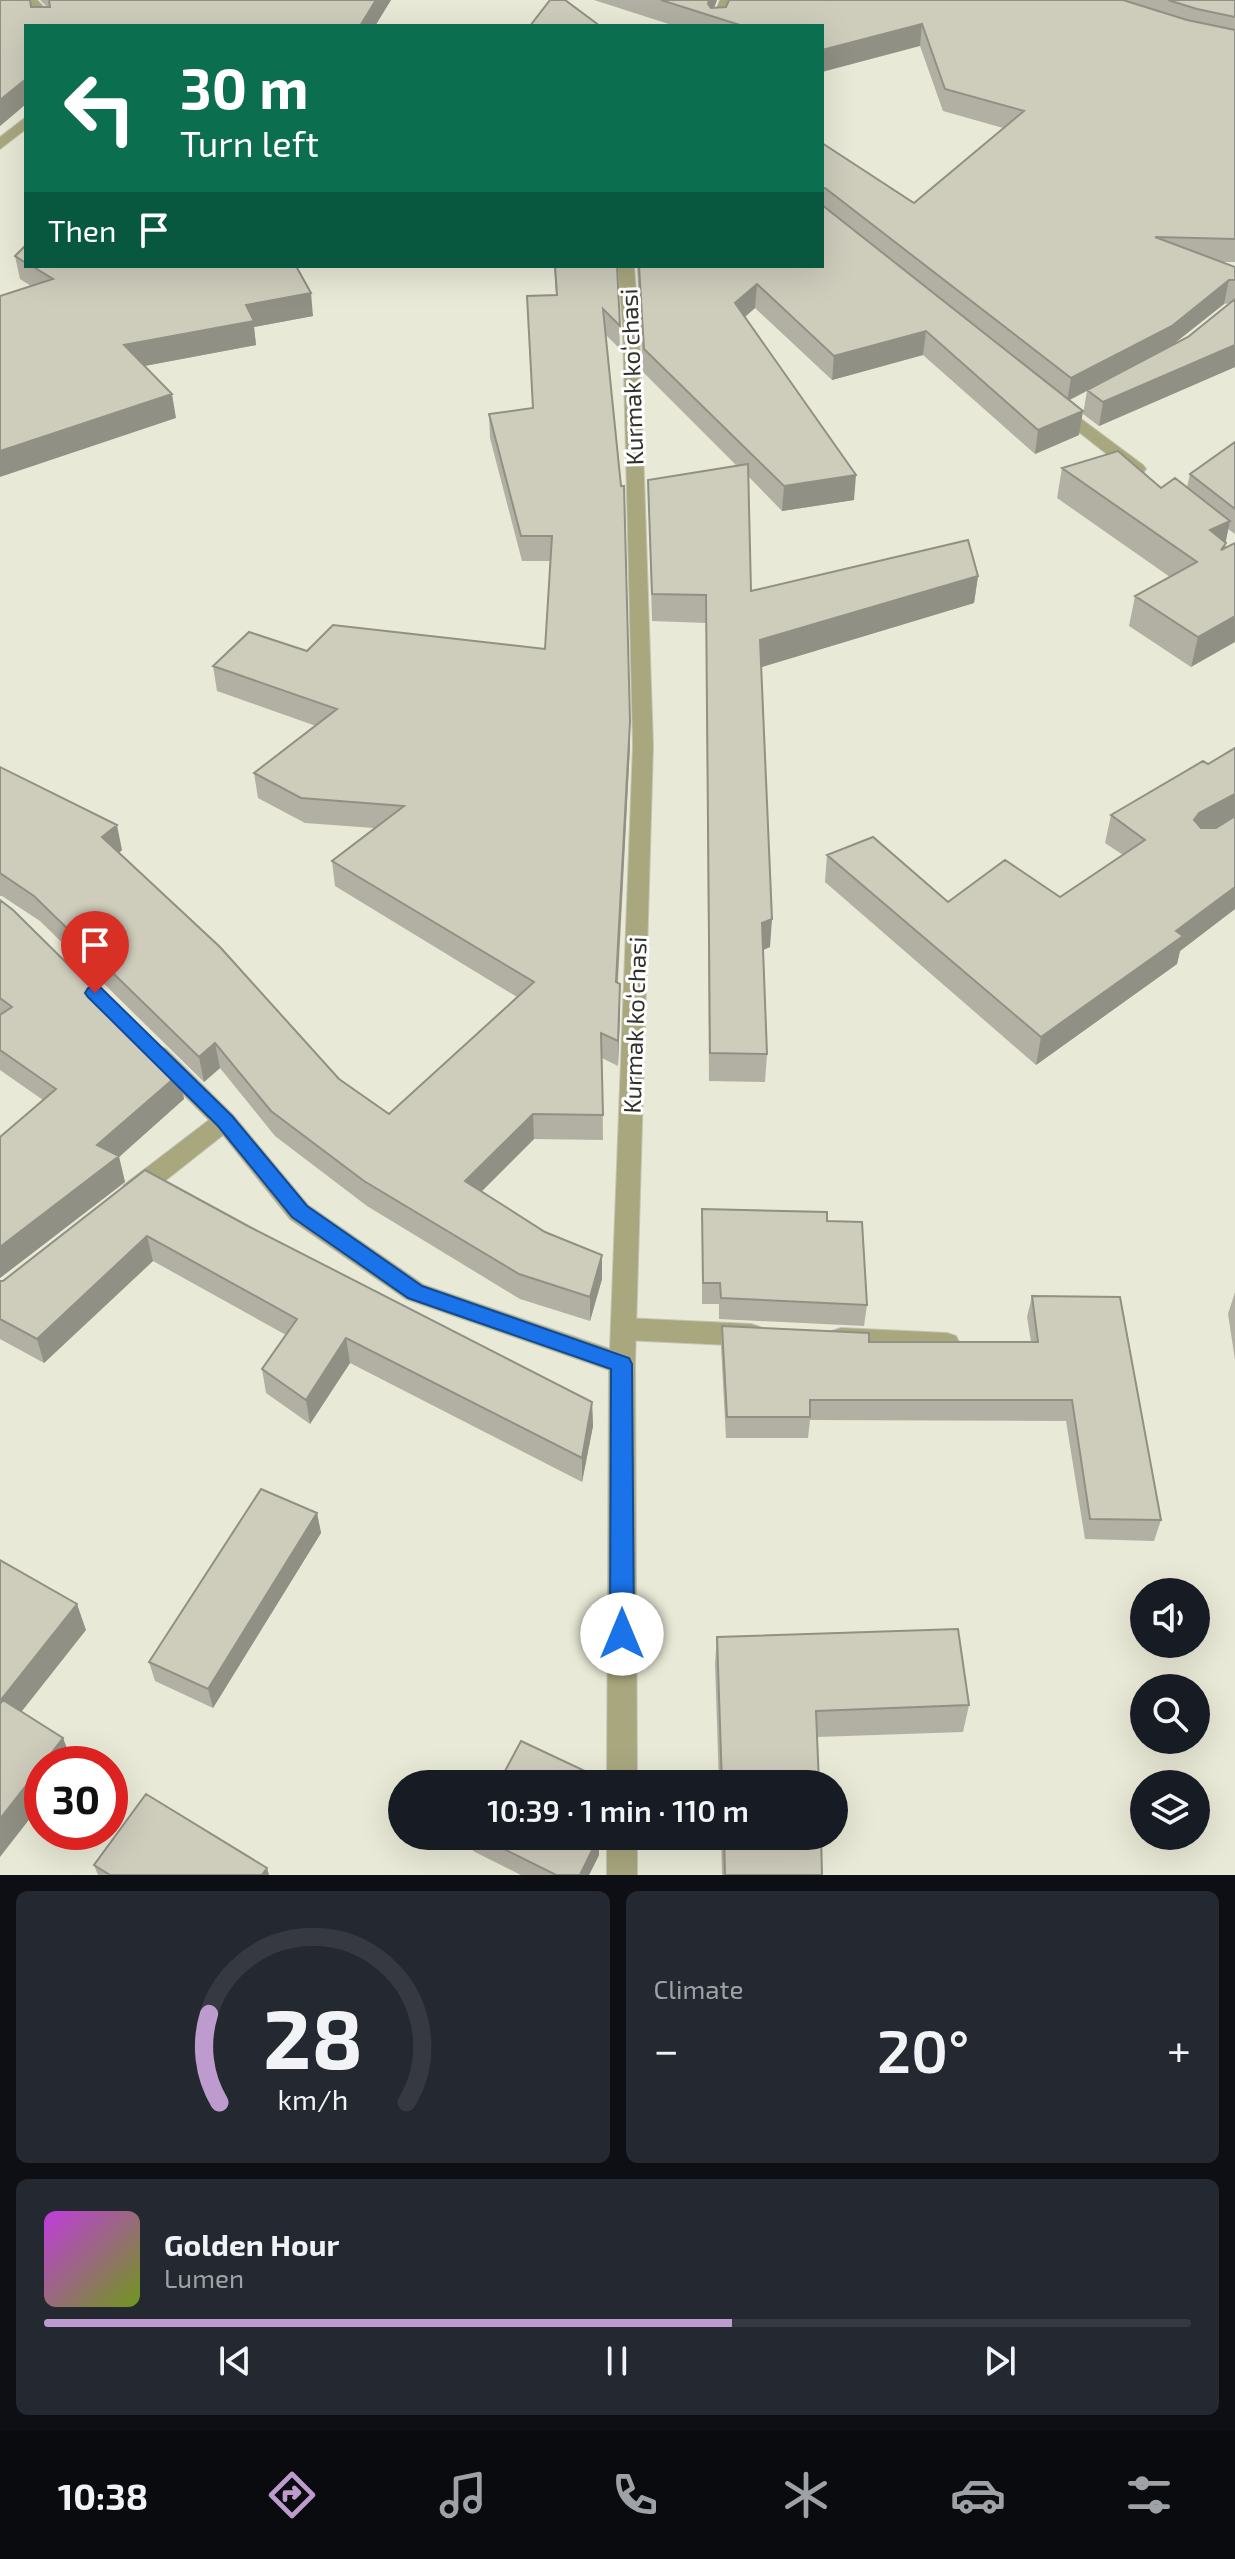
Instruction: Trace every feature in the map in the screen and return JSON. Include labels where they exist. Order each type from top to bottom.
[{"type":"street","points":[[29,0],[41,11],[44,24]]},
{"type":"street","points":[[718,24],[727,0]]},
{"type":"street","points":[[0,145],[24,123]]},
{"type":"street","name":"Kurmak koʻchasi","points":[[622,1770],[622,1364],[643,746],[631,329],[626,268]]},
{"type":"street","points":[[1041,393],[1072,409],[1150,480]]},
{"type":"street","points":[[138,1035],[225,1121],[299,1212],[415,1292],[622,1364]]},
{"type":"street","points":[[112,1209],[225,1121]]},
{"type":"street","points":[[624,1329],[781,1336]]},
{"type":"street","points":[[812,1338],[969,1345]]},
{"type":"street","points":[[622,1850],[622,1875]]},
{"type":"building","points":[[0,0],[30,0],[31,7],[50,7],[49,0],[376,0],[361,24],[24,24],[24,81],[0,100]]},
{"type":"building","points":[[550,0],[565,0],[597,24],[532,24]]},
{"type":"building","points":[[661,0],[709,0],[711,8],[726,7],[729,0],[1123,0],[1187,20],[1235,30],[1235,239],[1155,237],[1235,267],[1235,280],[1229,280],[1172,326],[1071,378],[824,188],[824,144],[914,203],[1024,111],[945,89],[922,24],[824,49],[824,24],[737,24]]},
{"type":"building","points":[[1168,0],[1235,0],[1235,17],[1197,9]]},
{"type":"building","points":[[824,207],[1083,411],[1038,430],[926,331],[834,356],[757,284],[735,303],[856,475],[784,486],[644,349],[639,268],[824,268]]},
{"type":"building","points":[[24,247],[24,262],[15,256]]},
{"type":"building","points":[[35,268],[297,268],[311,293],[246,305],[254,321],[124,345],[172,394],[0,451],[0,296],[53,279]]},
{"type":"building","points":[[555,268],[617,268],[620,326],[603,309],[621,486],[624,486],[630,721],[616,982],[620,984],[618,1041],[601,1033],[603,1115],[533,1114],[465,1181],[545,1232],[602,1255],[590,1297],[519,1274],[364,1181],[271,1111],[215,1043],[199,1057],[34,896],[0,873],[0,767],[117,825],[102,837],[220,947],[339,1079],[389,1114],[534,982],[332,861],[404,806],[301,798],[254,773],[337,709],[213,666],[249,632],[307,651],[333,625],[545,649],[552,536],[521,536],[489,414],[533,408],[527,296],[557,295]]},
{"type":"building","points":[[1235,299],[1235,345],[1103,402],[1087,390],[1188,337]]},
{"type":"building","points":[[1235,442],[1235,509],[1190,474]]},
{"type":"building","points":[[1118,451],[1161,488],[1175,478],[1230,521],[1210,530],[1226,543],[1221,550],[1235,543],[1235,616],[1198,637],[1135,596],[1197,562],[1062,468]]},
{"type":"building","points":[[748,464],[751,591],[968,540],[978,576],[760,640],[772,919],[762,923],[767,1054],[710,1053],[706,595],[652,594],[648,480]]},
{"type":"building","points":[[1235,748],[1235,794],[1199,813],[1194,820],[1201,828],[1216,828],[1235,816],[1235,887],[1176,931],[1183,936],[1041,1037],[827,855],[873,837],[948,902],[1005,860],[1060,897],[1145,840],[1111,815],[1203,761],[1208,764]]},
{"type":"building","points":[[0,900],[179,1074],[97,1145],[119,1156],[0,1247],[0,1137],[56,1089],[0,1050],[0,1015],[12,1007],[0,998]]},
{"type":"building","points":[[145,1170],[592,1402],[582,1458],[346,1338],[306,1400],[262,1369],[297,1319],[147,1236],[37,1339],[0,1319],[0,1281]]},
{"type":"building","points":[[702,1209],[827,1212],[827,1221],[862,1222],[867,1305],[721,1298],[720,1283],[703,1283]]},
{"type":"building","points":[[1032,1296],[1120,1297],[1161,1520],[1090,1519],[1072,1400],[810,1400],[810,1417],[727,1417],[722,1326],[869,1333],[869,1342],[1038,1342]]},
{"type":"building","points":[[261,1489],[317,1513],[208,1689],[149,1662]]},
{"type":"building","points":[[0,1560],[77,1604],[0,1701]]},
{"type":"building","points":[[958,1629],[969,1705],[816,1711],[818,1770],[722,1770],[717,1637]]},
{"type":"building","points":[[3,1700],[63,1738],[57,1746],[24,1746],[24,1788],[0,1819],[0,1704]]},
{"type":"building","points":[[521,1741],[583,1770],[505,1770]]},
{"type":"building","points":[[146,1794],[267,1868],[262,1875],[110,1875],[94,1865],[105,1850],[128,1850],[128,1819]]},
{"type":"building","points":[[506,1850],[592,1850],[580,1875],[556,1875]]},
{"type":"building","points":[[724,1850],[821,1850],[822,1875],[725,1875]]},
{"type":"route","points":[[95,993],[225,1121],[299,1212],[415,1292],[622,1364],[622,1634]]}]
